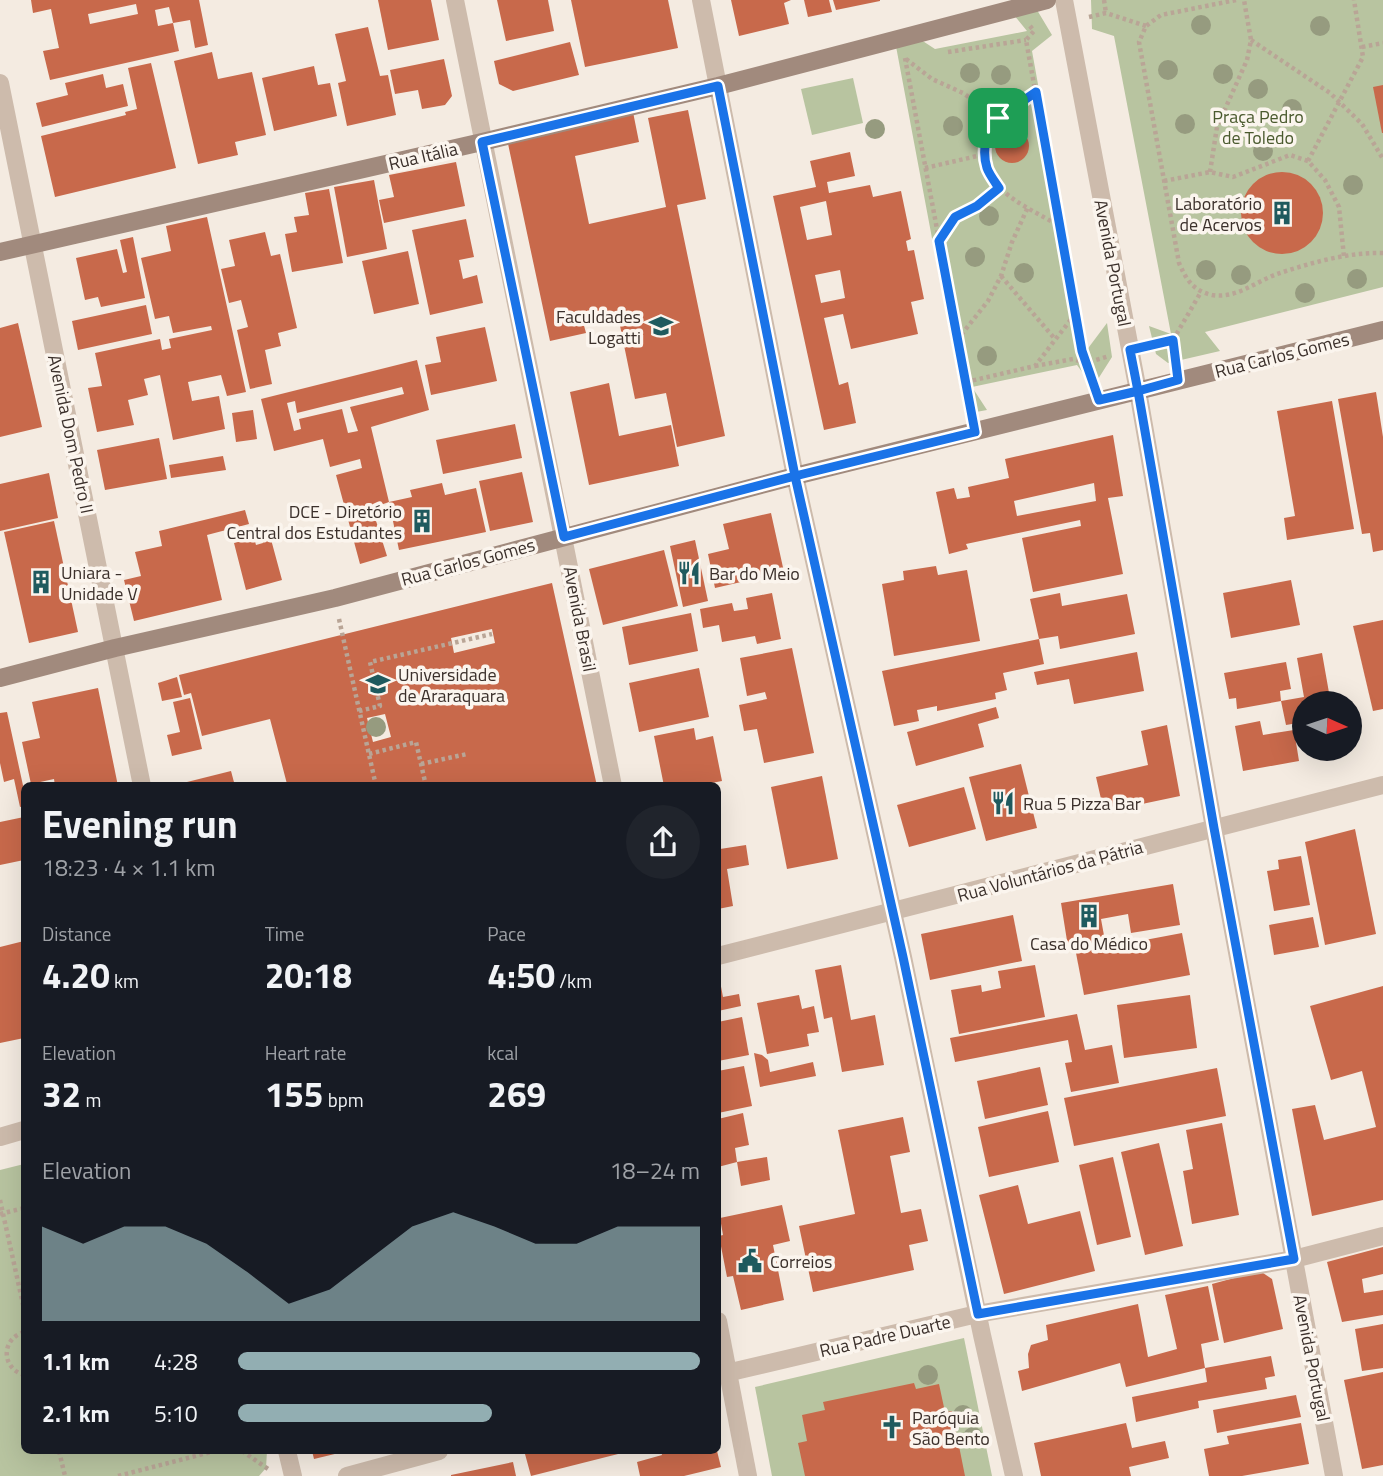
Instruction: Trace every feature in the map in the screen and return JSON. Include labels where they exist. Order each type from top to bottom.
[{"type":"street","name":"Avenida Brasil","points":[[455,0],[612,782]]},
{"type":"street","points":[[701,0],[795,476],[893,912],[1014,1476]]},
{"type":"street","name":"Rua Itália","points":[[0,252],[718,86],[1047,0]]},
{"type":"street","name":"Avenida Portugal","points":[[1064,0],[1138,391],[1214,828],[1334,1476]]},
{"type":"street","name":"Avenida Dom Pedro II","points":[[0,83],[141,782]]},
{"type":"street","name":"Rua Carlos Gomes","points":[[0,678],[115,648],[335,598],[795,476],[1383,330]]},
{"type":"street","name":"Rua Voluntários da Pátria","points":[[721,955],[1383,785]]},
{"type":"street","points":[[0,1137],[21,1131]]},
{"type":"street","name":"Rua Padre Duarte","points":[[722,1374],[978,1314],[1294,1259],[1383,1236]]},
{"type":"street","points":[[722,1374],[748,1476]]},
{"type":"street","points":[[288,1454],[293,1476]]},
{"type":"street","points":[[347,1476],[428,1454]]},
{"type":"path","points":[[1104,0],[1107,13]]},
{"type":"path","points":[[1236,0],[1161,15],[1146,26],[1139,42],[1179,263],[1185,277],[1201,292],[1231,295],[1276,275],[1325,260],[1383,253]]},
{"type":"path","points":[[1210,172],[1217,127],[1247,60],[1251,40],[1244,0]]},
{"type":"path","points":[[1308,161],[1363,57],[1354,0]]},
{"type":"path","points":[[946,52],[1026,40],[1034,31],[1025,20],[1021,7]]},
{"type":"path","points":[[1068,20],[1107,13],[1146,26]]},
{"type":"path","points":[[901,36],[975,432]]},
{"type":"path","points":[[1026,40],[1086,363],[1099,400]]},
{"type":"path","points":[[1251,40],[1331,93],[1362,124],[1383,159]]},
{"type":"path","points":[[1362,47],[1383,43]]},
{"type":"path","points":[[906,59],[919,57]]},
{"type":"path","points":[[906,59],[932,79],[963,93],[998,118]]},
{"type":"path","points":[[1036,92],[992,123],[985,145],[987,169],[999,188],[1060,226]]},
{"type":"path","points":[[925,169],[986,154]]},
{"type":"path","points":[[1164,181],[1210,172],[1233,177],[1290,155],[1308,161],[1325,180],[1339,207],[1345,257]]},
{"type":"path","points":[[939,241],[955,217],[977,206],[999,188]]},
{"type":"path","points":[[957,340],[988,301],[1001,276],[1012,242],[1028,207]]},
{"type":"path","points":[[1001,276],[1055,339]]},
{"type":"path","points":[[1178,380],[1173,340],[1201,292]]},
{"type":"path","points":[[1035,366],[1076,313]]},
{"type":"path","points":[[1130,350],[1173,340]]},
{"type":"path","points":[[965,382],[1073,359],[1086,363]]},
{"type":"path","points":[[335,598],[375,782]]},
{"type":"path","points":[[359,711],[380,706],[370,662],[492,634]]},
{"type":"path","points":[[369,754],[416,742],[425,782]]},
{"type":"path","points":[[421,764],[467,754]]},
{"type":"path","points":[[0,1200],[21,1296]]},
{"type":"path","points":[[2,1214],[21,1209]]},
{"type":"path","points":[[21,1334],[11,1339],[3,1360],[21,1374]]},
{"type":"path","points":[[60,1454],[65,1476]]},
{"type":"path","points":[[118,1476],[203,1454]]},
{"type":"path","points":[[246,1454],[277,1476]]},
{"type":"green space","name":"Praça Pedro de Toledo","points":[[1091,0],[1383,0],[1383,287],[1205,332],[1220,351],[1168,363],[1156,354],[1149,326],[1171,334],[1114,36],[1092,29]]},
{"type":"green space","points":[[1037,10],[1052,35],[1032,51],[1086,351],[1107,323],[1112,357],[1093,387],[1077,365],[972,387],[987,410],[965,414],[895,41],[915,36],[935,49],[1027,31],[1014,15]]},
{"type":"green space","points":[[853,78],[863,123],[812,135],[801,89]]},
{"type":"green space","points":[[21,1165],[21,1454],[267,1454],[266,1468],[259,1476],[0,1476],[0,1170]]},
{"type":"green space","points":[[964,1338],[992,1476],[772,1476],[755,1387]]},
{"type":"building","points":[[31,0],[199,0],[208,45],[195,48],[190,20],[173,23],[179,51],[50,80],[43,51],[59,48],[51,9],[33,13]],"holes":[[[136,4],[138,14],[90,24],[88,14]],[[169,7],[173,23],[158,26],[155,10]]]},
{"type":"building","points":[[378,0],[431,0],[439,40],[388,50]]},
{"type":"building","points":[[497,0],[548,0],[554,31],[506,41]]},
{"type":"building","points":[[571,0],[668,0],[678,48],[585,67]]},
{"type":"building","points":[[731,0],[791,0],[784,3],[789,24],[739,36]]},
{"type":"building","points":[[804,0],[829,0],[832,12],[808,17]]},
{"type":"building","points":[[833,0],[880,0],[880,1],[836,10]]},
{"type":"building","points":[[368,27],[380,76],[388,75],[396,115],[347,126],[338,83],[346,81],[335,34]]},
{"type":"building","points":[[570,42],[579,75],[513,91],[499,84],[494,61]]},
{"type":"building","points":[[212,52],[218,79],[252,72],[266,135],[235,142],[238,155],[198,164],[174,61]]},
{"type":"building","points":[[444,59],[452,96],[445,105],[422,109],[418,90],[395,94],[390,70]]},
{"type":"building","points":[[151,63],[176,168],[55,197],[41,136],[126,115],[125,112],[137,109],[128,68]]},
{"type":"building","points":[[314,66],[318,85],[330,83],[337,116],[274,131],[262,78]]},
{"type":"building","points":[[103,74],[106,88],[123,84],[128,106],[42,127],[36,103],[68,95],[65,83]]},
{"type":"building","points":[[1383,85],[1383,133],[1382,133],[1373,87]]},
{"type":"building","name":"Faculdades Logatti","points":[[688,110],[706,199],[677,205],[725,436],[677,447],[666,393],[635,399],[617,311],[582,318],[586,333],[550,341],[507,139],[633,112],[639,142],[575,156],[589,224],[666,207],[648,118]]},
{"type":"building","points":[[1012,129],[1024,134],[1029,146],[1024,158],[1012,163],[1000,158],[995,146],[1000,134]]},
{"type":"building","points":[[850,152],[855,176],[827,182],[829,193],[870,185],[873,197],[901,191],[911,239],[906,241],[908,251],[914,250],[924,299],[911,302],[918,334],[851,349],[843,314],[824,318],[839,385],[848,382],[856,423],[824,430],[773,196],[816,187],[810,161]],"holes":[[[826,201],[832,235],[807,240],[800,207]],[[840,270],[845,298],[821,303],[815,275]]]},
{"type":"building","points":[[456,162],[465,206],[384,223],[379,200],[394,197],[389,175]]},
{"type":"building","name":"Laboratório de Acervos","points":[[1282,172],[1298,175],[1311,184],[1320,197],[1323,213],[1320,229],[1311,242],[1298,251],[1282,254],[1266,251],[1253,242],[1244,229],[1241,213],[1244,197],[1253,184],[1266,175]]},
{"type":"building","points":[[374,180],[387,249],[347,257],[334,187]]},
{"type":"building","points":[[329,189],[343,263],[292,272],[285,234],[297,232],[294,217],[309,215],[305,193]]},
{"type":"building","points":[[207,217],[246,392],[227,396],[221,375],[188,382],[192,401],[219,396],[225,429],[173,440],[160,375],[144,379],[148,395],[128,400],[134,425],[97,432],[88,388],[102,386],[95,353],[160,339],[162,350],[171,348],[169,339],[212,330],[211,326],[173,333],[169,316],[155,319],[141,258],[171,251],[166,226]]},
{"type":"building","points":[[466,219],[474,257],[459,260],[463,279],[477,275],[483,303],[430,315],[412,230]]},
{"type":"building","points":[[265,232],[271,256],[280,254],[297,328],[278,333],[281,346],[265,350],[272,384],[250,389],[237,330],[248,327],[241,300],[229,303],[221,269],[235,266],[229,240]]},
{"type":"building","points":[[133,237],[145,298],[101,307],[98,297],[85,300],[76,258],[117,249],[123,273],[127,272],[120,240]]},
{"type":"building","points":[[408,251],[419,304],[374,314],[362,261]]},
{"type":"building","points":[[146,305],[152,334],[78,350],[72,321]]},
{"type":"building","points":[[18,323],[42,427],[0,437],[0,328]]},
{"type":"building","points":[[485,327],[497,381],[431,395],[425,365],[441,362],[436,337]]},
{"type":"building","points":[[417,360],[429,410],[371,427],[389,502],[372,508],[387,556],[360,564],[336,475],[362,468],[360,459],[330,467],[323,439],[274,451],[261,399]],"holes":[[[402,387],[404,394],[350,407],[358,431],[348,433],[342,409],[299,419],[301,429],[294,431],[287,403],[295,401],[297,413]]]},
{"type":"building","points":[[609,383],[619,436],[671,425],[679,466],[589,485],[570,392]]},
{"type":"building","points":[[1376,392],[1383,437],[1383,550],[1373,552],[1370,533],[1362,534],[1338,399]]},
{"type":"building","points":[[1332,401],[1354,529],[1287,540],[1284,518],[1295,516],[1277,411]]},
{"type":"building","points":[[253,410],[257,439],[236,442],[232,413]]},
{"type":"building","points":[[515,424],[522,458],[443,474],[436,440]]},
{"type":"building","points":[[1113,435],[1123,496],[1108,498],[1123,574],[1033,592],[1022,538],[1081,526],[1080,520],[966,544],[968,549],[949,554],[936,492],[954,488],[957,499],[970,497],[968,487],[1009,478],[1005,459]],"holes":[[[1094,483],[1096,501],[1017,516],[1014,501]]]},
{"type":"building","points":[[159,438],[167,479],[105,490],[97,450]]},
{"type":"building","points":[[223,456],[226,470],[171,478],[169,465]]},
{"type":"building","points":[[522,472],[533,522],[490,531],[479,481]]},
{"type":"building","points":[[49,473],[58,518],[0,531],[0,484]]},
{"type":"building","name":"DCE - Diretório Central dos Estudantes","points":[[442,483],[445,495],[476,488],[486,532],[399,550],[389,502],[412,497],[410,490]]},
{"type":"building","points":[[245,510],[249,524],[207,535],[222,600],[134,621],[124,580],[141,576],[135,552],[162,546],[159,531]]},
{"type":"building","points":[[771,513],[784,572],[715,588],[708,554],[729,549],[723,524]]},
{"type":"building","name":"Uniara - Unidade V","points":[[54,521],[78,632],[29,643],[4,532]]},
{"type":"building","points":[[269,532],[282,580],[246,590],[234,543],[254,538],[256,545],[263,543],[261,534]]},
{"type":"building","name":"Bar do Meio","points":[[695,540],[708,601],[683,607],[670,546]]},
{"type":"building","points":[[664,550],[678,606],[603,625],[589,569]]},
{"type":"building","points":[[936,566],[938,575],[967,570],[980,641],[894,656],[882,584],[904,580],[903,571]]},
{"type":"building","points":[[1291,580],[1300,625],[1231,638],[1223,593]]},
{"type":"building","name":"Universidade de Araraquara","points":[[552,583],[596,782],[286,782],[270,719],[202,736],[191,693],[184,695],[179,675]],"holes":[[[492,629],[495,643],[454,653],[451,638]],[[385,714],[391,737],[373,742],[367,718]]]},
{"type":"building","points":[[772,593],[781,639],[757,644],[755,636],[722,642],[719,625],[703,628],[700,609],[732,603],[734,611],[748,609],[746,598]]},
{"type":"building","points":[[1060,593],[1062,606],[1127,594],[1135,634],[1060,649],[1058,636],[1039,639],[1030,599]]},
{"type":"building","points":[[691,613],[698,651],[629,665],[622,627]]},
{"type":"building","points":[[1383,620],[1383,709],[1373,711],[1353,626]]},
{"type":"building","points":[[1039,639],[1044,664],[1003,673],[1007,690],[995,693],[996,699],[937,711],[937,706],[917,710],[919,721],[894,726],[882,671]]},
{"type":"building","points":[[792,648],[814,753],[764,763],[757,729],[744,731],[739,705],[767,699],[765,692],[747,696],[740,658]]},
{"type":"building","points":[[1137,652],[1144,691],[1074,704],[1069,679],[1037,685],[1034,672]]},
{"type":"building","points":[[1322,653],[1329,691],[1303,691],[1297,658]]},
{"type":"building","points":[[1286,662],[1291,689],[1280,691],[1281,701],[1237,709],[1236,698],[1229,699],[1224,673]]},
{"type":"building","points":[[699,668],[709,717],[639,732],[629,683]]},
{"type":"building","points":[[177,677],[182,697],[162,701],[158,683]]},
{"type":"building","points":[[98,688],[117,782],[54,782],[54,779],[31,782],[22,742],[40,738],[32,702]]},
{"type":"building","points":[[190,698],[202,749],[172,756],[167,735],[180,732],[173,702]]},
{"type":"building","points":[[1292,699],[1292,724],[1286,725],[1281,701]]},
{"type":"building","points":[[996,707],[999,718],[978,724],[984,747],[916,766],[907,732]]},
{"type":"building","points":[[7,712],[22,782],[20,807],[14,779],[4,782],[0,763],[0,713]]},
{"type":"building","points":[[1260,721],[1263,735],[1292,730],[1292,761],[1299,761],[1243,771],[1235,726]]},
{"type":"building","points":[[1167,725],[1180,796],[1104,812],[1096,777],[1148,765],[1141,731]]},
{"type":"building","points":[[694,728],[696,740],[713,736],[722,781],[663,782],[654,736]]},
{"type":"building","name":"Rua 5 Pizza Bar","points":[[1021,764],[1037,828],[986,841],[969,777]]},
{"type":"building","points":[[231,771],[234,782],[187,782]]},
{"type":"building","points":[[822,776],[838,859],[787,869],[771,787]]},
{"type":"building","points":[[964,787],[976,829],[909,847],[897,805]]},
{"type":"building","points":[[21,818],[21,861],[0,865],[0,822]]},
{"type":"building","points":[[1355,829],[1376,934],[1325,945],[1305,842]]},
{"type":"building","points":[[746,845],[749,865],[727,869],[733,906],[721,908],[721,849]]},
{"type":"building","points":[[1301,856],[1310,905],[1274,911],[1267,871],[1279,869],[1278,860]]},
{"type":"building","name":"Casa do Médico","points":[[1173,884],[1180,925],[1131,933],[1128,914],[1101,919],[1105,941],[1068,947],[1061,903]]},
{"type":"building","points":[[1013,915],[1022,961],[930,980],[921,934]]},
{"type":"building","points":[[1313,917],[1319,947],[1274,955],[1269,925]]},
{"type":"building","points":[[1182,933],[1190,975],[1084,995],[1076,953]]},
{"type":"building","points":[[21,942],[21,1039],[0,1043],[0,947]]},
{"type":"building","points":[[841,965],[851,1020],[875,1015],[884,1065],[842,1072],[832,1017],[824,1019],[815,970]]},
{"type":"building","points":[[1035,965],[1045,1017],[959,1034],[951,990],[981,985],[982,992],[1001,988],[998,971]]},
{"type":"building","points":[[721,986],[723,997],[739,994],[741,1006],[721,1010]]},
{"type":"building","points":[[1383,986],[1383,1200],[1312,1216],[1292,1109],[1315,1105],[1324,1140],[1376,1127],[1362,1071],[1331,1080],[1310,1006]]},
{"type":"building","points":[[799,995],[802,1009],[814,1006],[819,1032],[807,1034],[809,1046],[767,1054],[757,1003]]},
{"type":"building","points":[[1190,995],[1197,1048],[1124,1058],[1117,1005]]},
{"type":"building","points":[[1077,1014],[1085,1050],[1112,1045],[1119,1083],[1071,1092],[1065,1063],[1072,1062],[1068,1040],[955,1062],[950,1038]]},
{"type":"building","points":[[742,1017],[749,1055],[721,1060],[721,1021]]},
{"type":"building","points":[[754,1053],[768,1060],[770,1072],[813,1062],[816,1076],[760,1087]]},
{"type":"building","points":[[744,1066],[752,1106],[721,1112],[721,1070]]},
{"type":"building","points":[[1040,1067],[1048,1105],[985,1119],[977,1081]]},
{"type":"building","points":[[1217,1068],[1226,1116],[1074,1146],[1064,1098]]},
{"type":"building","points":[[1048,1111],[1059,1162],[989,1177],[978,1127]]},
{"type":"building","points":[[743,1113],[749,1145],[735,1148],[737,1162],[721,1166],[721,1118]]},
{"type":"building","points":[[903,1117],[910,1152],[890,1156],[901,1213],[921,1209],[928,1241],[909,1245],[914,1270],[813,1292],[799,1226],[855,1214],[838,1130]]},
{"type":"building","points":[[1222,1123],[1239,1215],[1192,1224],[1183,1171],[1193,1169],[1186,1130]]},
{"type":"building","points":[[1159,1143],[1183,1246],[1145,1255],[1121,1152]]},
{"type":"building","points":[[767,1157],[770,1180],[741,1186],[737,1162]]},
{"type":"building","points":[[1113,1157],[1131,1237],[1097,1245],[1079,1165]]},
{"type":"building","points":[[1018,1185],[1028,1224],[1080,1211],[1095,1271],[1004,1294],[979,1195]]},
{"type":"building","name":"Correios","points":[[782,1205],[790,1241],[773,1245],[784,1300],[741,1310],[733,1276],[727,1277],[721,1246],[721,1218]]},
{"type":"building","points":[[1383,1247],[1383,1274],[1362,1279],[1364,1293],[1383,1290],[1383,1315],[1342,1322],[1327,1262]]},
{"type":"building","points":[[1260,1271],[1272,1279],[1283,1329],[1224,1343],[1212,1284]]},
{"type":"building","points":[[1208,1286],[1219,1340],[1201,1344],[1205,1368],[1126,1387],[1120,1363],[1022,1391],[1018,1371],[1029,1368],[1028,1354],[1031,1345],[1048,1340],[1046,1325],[1138,1304],[1148,1357],[1177,1349],[1165,1295]]},
{"type":"building","points":[[1383,1324],[1383,1368],[1362,1371],[1355,1329]]},
{"type":"building","points":[[1271,1356],[1275,1376],[1265,1378],[1267,1389],[1198,1401],[1199,1408],[1136,1422],[1132,1397],[1207,1382],[1205,1368]]},
{"type":"building","points":[[1383,1372],[1383,1465],[1362,1469],[1344,1380]]},
{"type":"building","name":"Paróquia São Bento","points":[[914,1383],[916,1389],[939,1384],[945,1412],[952,1411],[965,1476],[805,1476],[798,1443],[807,1441],[802,1415],[825,1410],[823,1402]]},
{"type":"building","points":[[1296,1395],[1301,1417],[1217,1433],[1213,1410]]},
{"type":"building","points":[[1126,1423],[1132,1448],[1165,1441],[1169,1458],[1129,1467],[1131,1476],[1041,1476],[1034,1443]]},
{"type":"building","points":[[1301,1423],[1309,1464],[1242,1476],[1209,1476],[1204,1449],[1229,1444],[1227,1436]]},
{"type":"building","points":[[313,1454],[335,1454],[314,1459]]},
{"type":"building","points":[[525,1454],[618,1454],[531,1476]]},
{"type":"building","points":[[718,1454],[721,1467],[684,1476],[640,1476],[637,1462],[662,1455]]},
{"type":"building","points":[[513,1462],[516,1476],[451,1476],[451,1475]]},
{"type":"place","name":"Laboratório de Acervos","points":[[1282,213]]},
{"type":"place","name":"Faculdades Logatti","points":[[661,326]]},
{"type":"place","name":"DCE - Diretório Central dos Estudantes","points":[[422,521]]},
{"type":"place","name":"Bar do Meio","points":[[689,573]]},
{"type":"place","name":"Uniara - Unidade V","points":[[41,582]]},
{"type":"place","name":"Universidade de Araraquara","points":[[378,684]]},
{"type":"place","name":"Rua 5 Pizza Bar","points":[[1003,803]]},
{"type":"place","name":"Casa do Médico","points":[[1089,916]]},
{"type":"place","name":"Correios","points":[[750,1261]]},
{"type":"place","name":"Paróquia São Bento","points":[[892,1427]]},
{"type":"route","points":[[998,118],[992,123],[985,145],[987,169],[999,188],[977,206],[955,217],[939,241],[975,432],[795,476],[718,86],[482,142],[564,537],[795,476],[903,957],[978,1314],[1294,1259],[1214,828],[1138,391],[1178,380],[1173,340],[1130,350],[1138,391],[1099,400],[1082,351],[1036,92],[998,118]]}]
